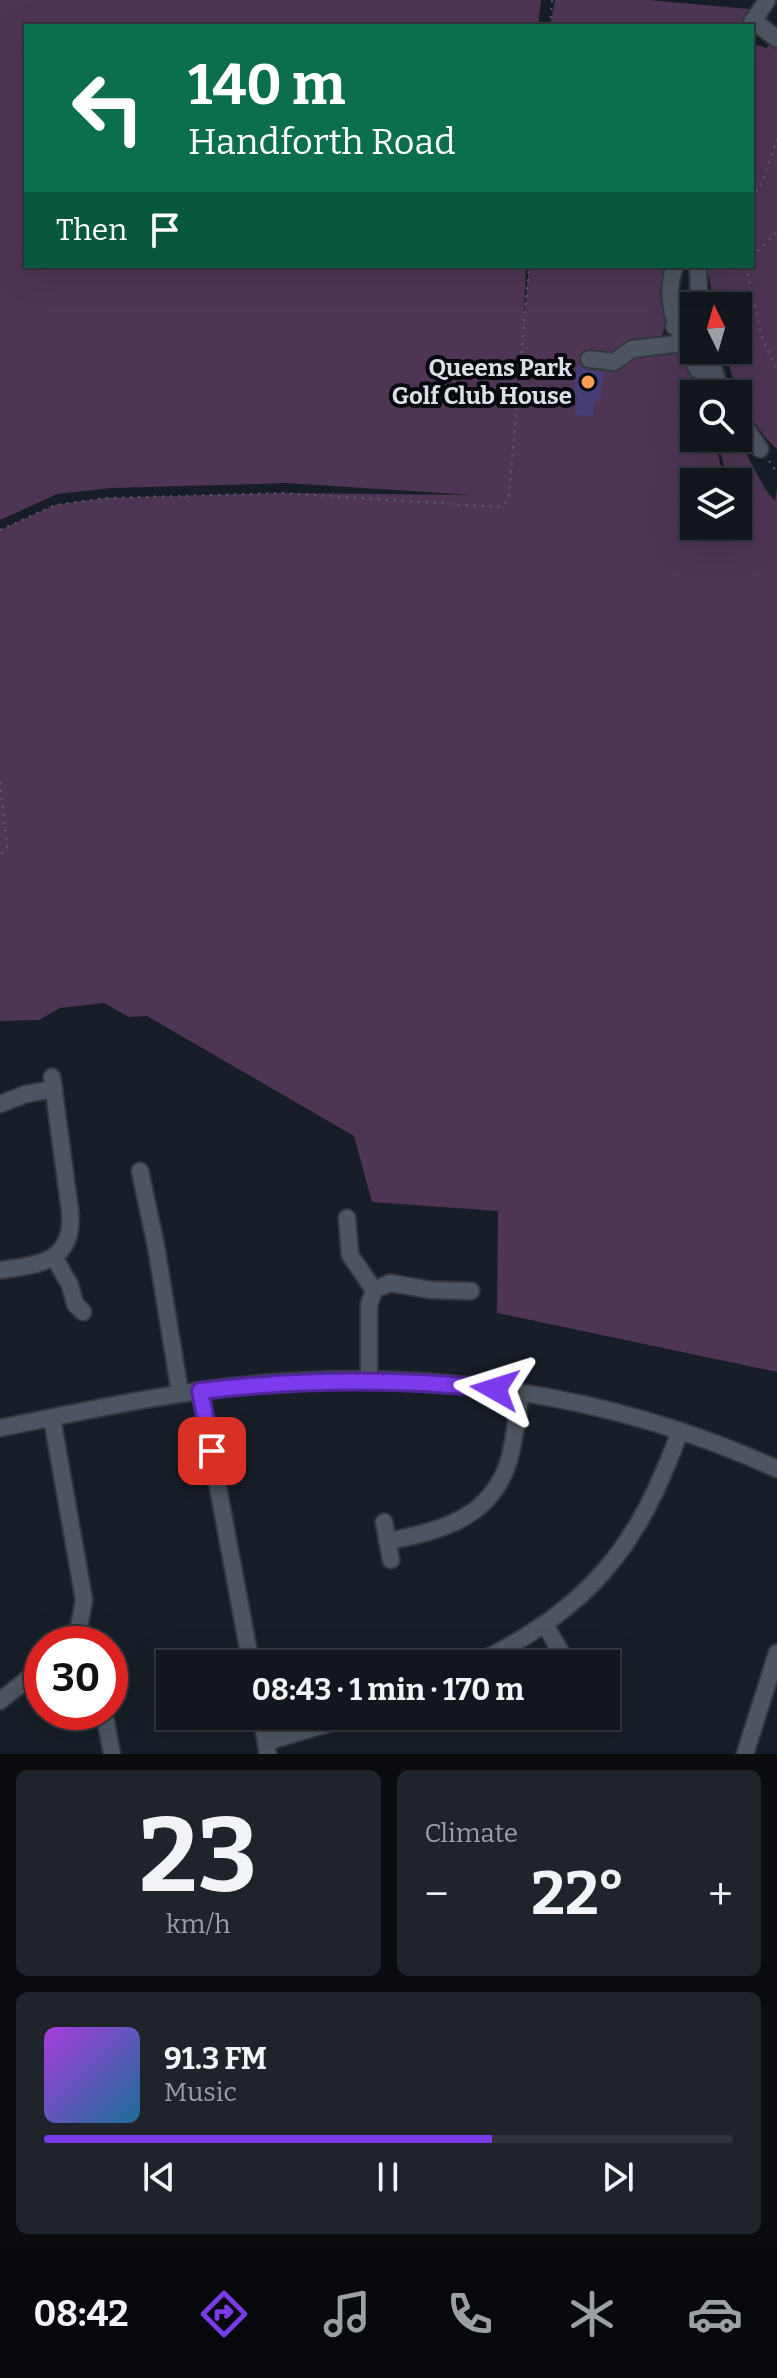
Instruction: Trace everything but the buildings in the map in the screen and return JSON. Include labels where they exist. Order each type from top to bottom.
[{"type":"street","points":[[752,23],[767,0]]},
{"type":"street","points":[[754,24],[777,39]]},
{"type":"street","points":[[675,268],[672,297],[674,326],[680,336]]},
{"type":"street","points":[[698,268],[699,292]]},
{"type":"street","points":[[674,326],[680,325]]},
{"type":"street","points":[[589,359],[614,362],[632,349],[680,343]]},
{"type":"street","points":[[695,364],[698,370],[715,375]]},
{"type":"street","points":[[711,364],[717,380]]},
{"type":"street","points":[[752,437],[760,449]]},
{"type":"street","points":[[0,1104],[53,1083],[72,1223],[67,1243],[54,1257],[38,1264],[0,1270]]},
{"type":"street","points":[[140,1171],[156,1246],[180,1393]]},
{"type":"street","points":[[347,1218],[350,1255],[374,1290]]},
{"type":"street","points":[[54,1257],[70,1285],[75,1304],[83,1312]]},
{"type":"street","points":[[369,1379],[369,1305],[374,1290],[390,1283],[431,1290],[471,1291]]},
{"type":"street","points":[[0,1428],[180,1393],[298,1381],[369,1379],[521,1393],[599,1408],[680,1431],[777,1469]]},
{"type":"street","points":[[200,1391],[248,1650]]},
{"type":"street","points":[[387,1541],[445,1528],[465,1518],[486,1499],[508,1463],[521,1393]]},
{"type":"street","points":[[52,1418],[84,1600],[79,1626]]},
{"type":"street","points":[[500,1650],[545,1625],[588,1589],[624,1546],[662,1479],[680,1431]]},
{"type":"street","points":[[384,1522],[391,1560]]},
{"type":"street","points":[[545,1625],[560,1650]]},
{"type":"street","points":[[745,1754],[777,1653]]},
{"type":"street","points":[[0,1701],[24,1682]]},
{"type":"street","points":[[107,1730],[112,1754]]},
{"type":"street","points":[[267,1748],[316,1730]]},
{"type":"path","points":[[550,24],[552,0]]},
{"type":"path","points":[[754,196],[777,139]]},
{"type":"path","points":[[754,255],[777,232]]},
{"type":"path","points":[[0,530],[55,505],[105,498],[282,493],[498,507],[506,502],[509,495],[529,268]]},
{"type":"path","points":[[746,268],[762,338],[777,370]]},
{"type":"path","points":[[0,782],[7,847],[0,855]]},
{"type":"shaded area","points":[[0,0],[541,0],[538,24],[24,24],[24,268],[526,268],[524,318],[529,268],[675,268],[672,297],[660,344],[680,343],[680,364],[700,364],[703,380],[680,380],[680,452],[718,452],[723,468],[680,468],[680,540],[752,540],[752,468],[725,468],[720,452],[745,452],[775,501],[777,488],[777,1372],[497,1313],[498,1211],[372,1202],[354,1136],[147,1016],[129,1017],[104,1003],[60,1008],[39,1020],[0,1021],[0,530],[55,505],[105,498],[282,493],[473,495],[287,483],[111,488],[57,494],[0,520]]},
{"type":"shaded area","points":[[555,0],[649,0],[760,10],[750,24],[550,24]]},
{"type":"shaded area","points":[[777,35],[777,449],[752,417],[752,380],[733,380],[729,367],[729,364],[752,364],[752,292],[711,292],[706,268],[754,268],[754,49],[757,45],[766,48]]},
{"type":"place","name":"Queens Park Golf Club House","points":[[588,382]]},
{"type":"route","points":[[212,1451],[200,1391],[338,1379],[495,1389]]}]
